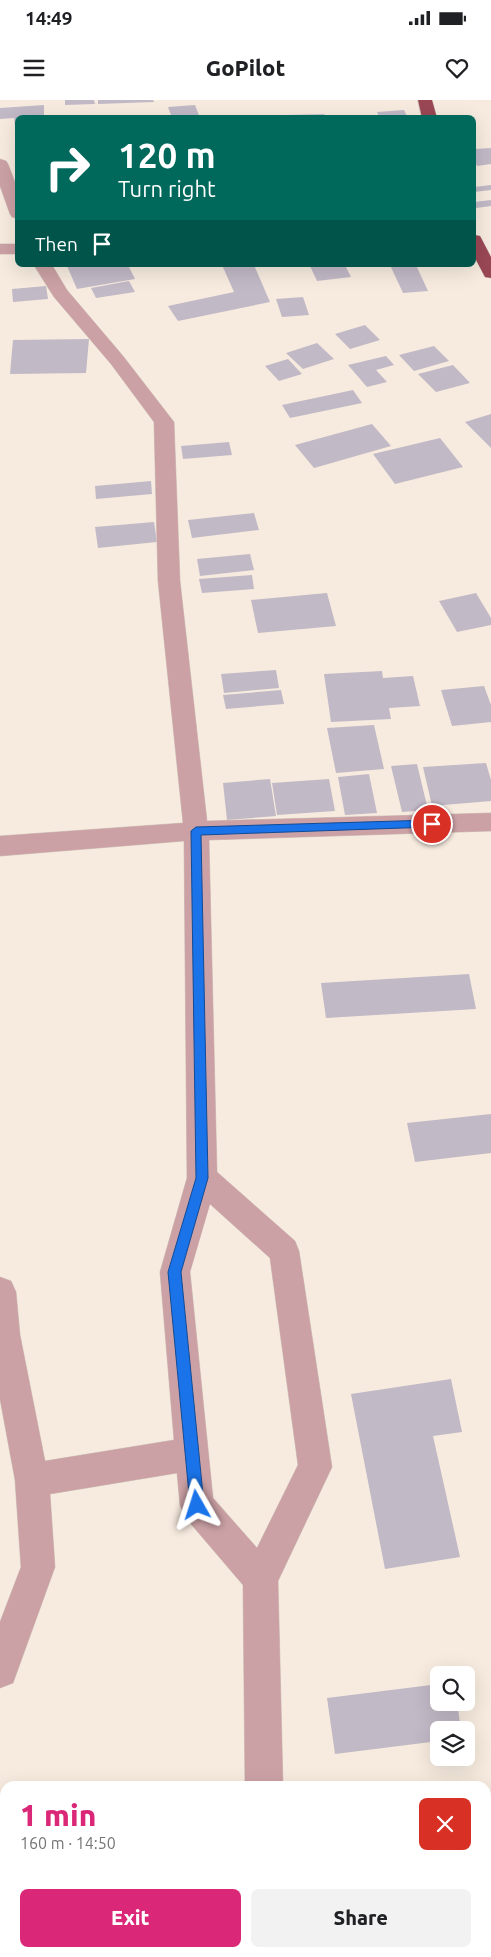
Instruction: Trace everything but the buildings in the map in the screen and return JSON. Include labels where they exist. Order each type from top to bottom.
[{"type":"highway","points":[[425,100],[429,115]]},
{"type":"highway","points":[[476,244],[491,273]]},
{"type":"street","points":[[0,164],[15,206]]},
{"type":"street","points":[[0,250],[15,249]]},
{"type":"street","points":[[44,267],[60,293],[118,360],[164,422],[169,581],[196,831],[202,1178],[175,1272],[197,1505],[260,1579]]},
{"type":"street","points":[[0,846],[196,831],[491,822]]},
{"type":"street","points":[[202,1178],[284,1251],[316,1466],[260,1579],[264,1781]]},
{"type":"street","points":[[0,1292],[4,1335],[32,1480],[38,1567],[0,1670]]},
{"type":"street","points":[[32,1480],[192,1454]]},
{"type":"route","points":[[197,1505],[175,1272],[202,1178],[196,831],[432,824]]}]
